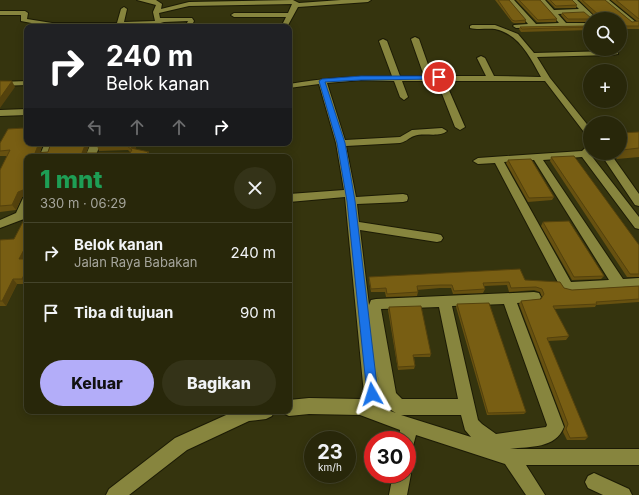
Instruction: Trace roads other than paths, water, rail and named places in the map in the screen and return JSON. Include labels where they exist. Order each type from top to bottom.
[{"type":"street","points":[[140,0],[153,1],[159,4],[156,19],[161,20]]},
{"type":"street","points":[[157,11],[189,4],[289,1],[301,3],[368,0]]},
{"type":"street","points":[[511,0],[534,26]]},
{"type":"street","points":[[542,0],[564,26]]},
{"type":"street","points":[[573,0],[584,11]]},
{"type":"street","points":[[605,0],[636,23]]},
{"type":"street","points":[[285,24],[289,16],[301,3]]},
{"type":"street","points":[[124,8],[120,24],[150,24],[161,20],[188,19],[191,21],[190,24]]},
{"type":"street","points":[[553,12],[584,11]]},
{"type":"street","points":[[0,13],[25,13],[23,20],[46,24]]},
{"type":"street","points":[[234,15],[289,16]]},
{"type":"street","points":[[516,26],[583,25]]},
{"type":"street","points":[[472,27],[496,27],[516,35],[532,55],[547,79],[583,125]]},
{"type":"street","points":[[415,39],[429,78]]},
{"type":"street","points":[[384,41],[404,96]]},
{"type":"street","points":[[532,55],[583,54]]},
{"type":"street","points":[[481,58],[491,78]]},
{"type":"street","points":[[292,86],[322,81],[361,78],[439,77],[547,79]]},
{"type":"street","points":[[439,77],[460,127]]},
{"type":"street","points":[[322,81],[341,143],[355,226],[372,394],[383,410],[407,431]]},
{"type":"street","points":[[0,84],[24,83]]},
{"type":"street","points":[[0,113],[24,112]]},
{"type":"street","points":[[341,143],[400,140],[406,139],[412,133],[442,130]]},
{"type":"street","points":[[478,161],[537,158],[583,152]]},
{"type":"street","points":[[537,158],[619,284]]},
{"type":"street","points":[[498,160],[564,283],[570,287],[639,283]]},
{"type":"street","points":[[593,160],[639,225]]},
{"type":"street","points":[[610,160],[639,202]]},
{"type":"street","points":[[292,198],[403,198]]},
{"type":"street","points":[[0,224],[23,216]]},
{"type":"street","points":[[355,226],[437,238]]},
{"type":"street","points":[[383,410],[389,396],[374,312],[376,304],[534,297]]},
{"type":"street","points":[[444,301],[471,424],[476,430],[494,442],[541,437],[551,434],[556,427],[509,299]]},
{"type":"street","points":[[292,408],[309,406],[360,407],[383,410],[400,407],[467,407]]},
{"type":"street","points":[[115,495],[181,444],[246,414]]},
{"type":"street","points":[[416,434],[510,456],[639,457]]},
{"type":"street","points":[[510,456],[536,495]]},
{"type":"street","points":[[594,482],[622,495]]},
{"type":"street","points":[[398,495],[400,483]]}]
